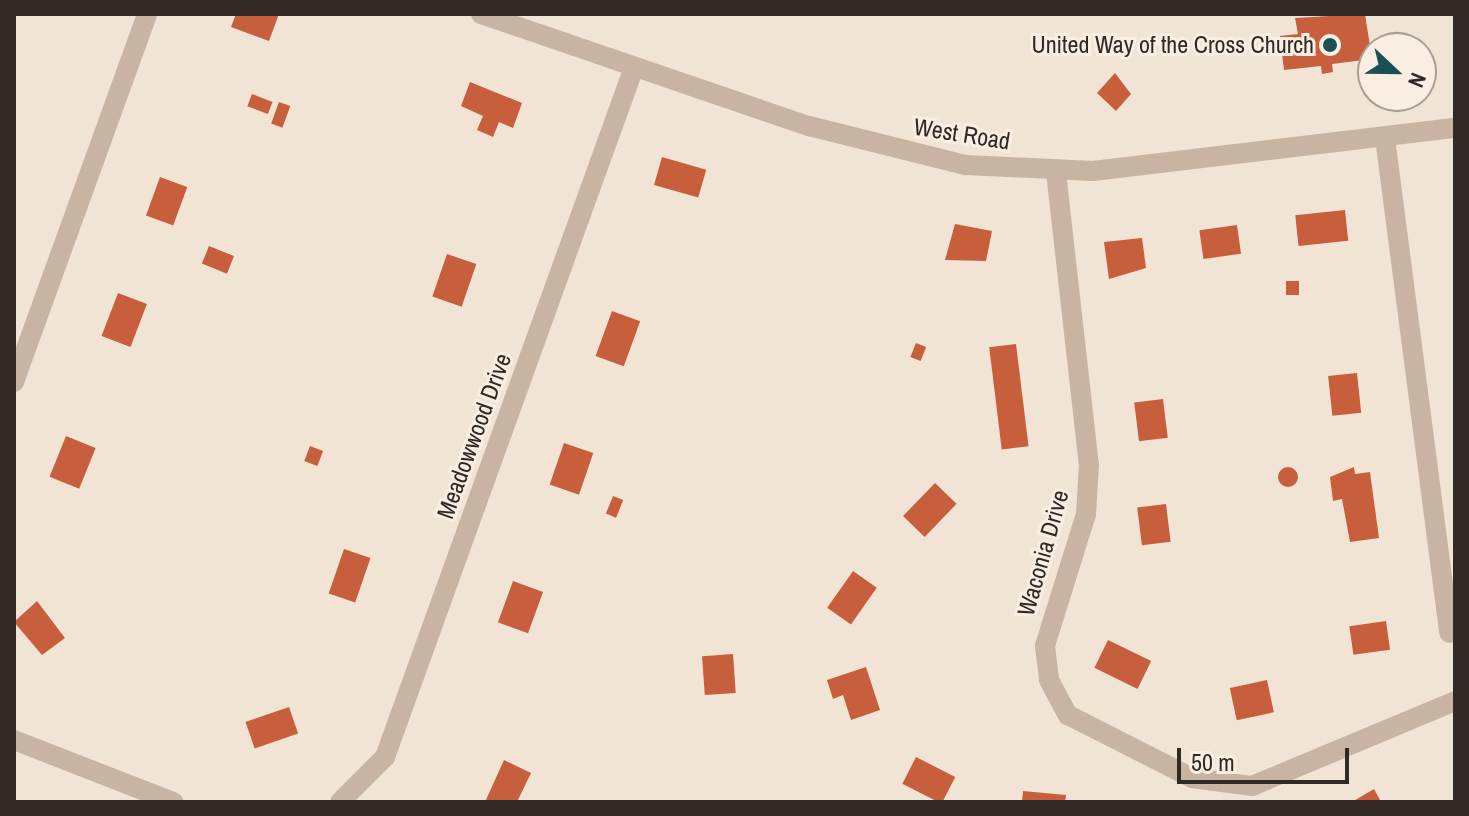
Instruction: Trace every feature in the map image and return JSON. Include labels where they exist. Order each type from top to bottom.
[{"type":"street","points":[[14,382],[147,14]]},
{"type":"street","name":"West Road","points":[[481,14],[633,70],[901,151],[1056,172],[1455,128]]},
{"type":"street","name":"Meadowwood Drive","points":[[340,802],[385,757],[633,70]]},
{"type":"street","points":[[1385,138],[1449,633]]},
{"type":"street","name":"Waconia Drive","points":[[1056,172],[1089,464],[1086,514],[1045,646],[1049,680],[1068,715],[1192,778],[1252,786],[1455,701]]},
{"type":"street","points":[[14,740],[173,802]]},
{"type":"building","points":[[236,14],[279,14],[269,41],[231,27]]},
{"type":"building","points":[[1365,14],[1368,32],[1357,32],[1357,61],[1332,64],[1333,72],[1322,74],[1321,66],[1284,70],[1280,36],[1298,34],[1295,18]]},
{"type":"building","points":[[1115,73],[1131,94],[1116,111],[1097,93]]},
{"type":"building","points":[[470,82],[522,103],[513,128],[499,122],[493,137],[477,130],[483,116],[461,106]]},
{"type":"building","points":[[252,94],[273,102],[268,114],[247,106]]},
{"type":"building","points":[[279,102],[290,106],[282,128],[271,124]]},
{"type":"building","points":[[662,157],[706,170],[698,198],[654,185]]},
{"type":"building","points":[[160,177],[187,187],[173,225],[146,216]]},
{"type":"building","points":[[1345,210],[1348,241],[1299,246],[1295,215]]},
{"type":"building","points":[[955,224],[992,231],[986,261],[945,260]]},
{"type":"building","points":[[1237,225],[1241,254],[1203,259],[1199,230]]},
{"type":"building","points":[[1142,238],[1146,268],[1109,279],[1104,242]]},
{"type":"building","points":[[209,246],[234,256],[227,274],[202,264]]},
{"type":"building","points":[[447,254],[476,264],[462,307],[432,297]]},
{"type":"building","points":[[1286,281],[1299,281],[1299,295],[1286,295]]},
{"type":"building","points":[[118,293],[147,304],[130,347],[102,336]]},
{"type":"building","points":[[612,311],[640,321],[624,366],[596,356]]},
{"type":"building","points":[[916,343],[926,347],[921,361],[910,357]]},
{"type":"building","points":[[1016,344],[1029,446],[1002,450],[989,347]]},
{"type":"building","points":[[1357,373],[1361,413],[1332,416],[1328,376]]},
{"type":"building","points":[[1163,399],[1168,438],[1139,441],[1134,403]]},
{"type":"building","points":[[66,436],[96,448],[79,489],[50,477]]},
{"type":"building","points":[[564,443],[593,453],[579,495],[550,485]]},
{"type":"building","points":[[310,446],[323,451],[317,466],[304,461]]},
{"type":"building","points":[[1284,467],[1292,467],[1298,477],[1292,487],[1284,487],[1278,481],[1278,473]]},
{"type":"building","points":[[1354,467],[1355,474],[1370,472],[1379,538],[1350,542],[1342,499],[1333,501],[1330,477]]},
{"type":"building","points":[[935,483],[957,504],[925,537],[903,516]]},
{"type":"building","points":[[613,496],[623,500],[616,518],[606,514]]},
{"type":"building","points":[[1166,504],[1171,542],[1142,545],[1137,508]]},
{"type":"building","points":[[344,549],[370,558],[355,603],[329,593]]},
{"type":"building","points":[[853,571],[877,588],[851,624],[827,608]]},
{"type":"building","points":[[513,581],[543,592],[528,633],[498,622]]},
{"type":"building","points":[[37,601],[65,638],[42,655],[14,622]]},
{"type":"building","points":[[1386,621],[1390,650],[1353,655],[1349,626]]},
{"type":"building","points":[[1108,640],[1151,661],[1138,689],[1094,668]]},
{"type":"building","points":[[733,654],[736,693],[705,695],[702,656]]},
{"type":"building","points":[[866,667],[880,710],[851,720],[843,695],[833,699],[827,680]]},
{"type":"building","points":[[1267,680],[1274,712],[1237,720],[1230,688]]},
{"type":"building","points":[[289,707],[298,733],[255,748],[246,722]]},
{"type":"building","points":[[916,757],[955,777],[942,802],[902,784]]},
{"type":"building","points":[[504,760],[531,773],[517,802],[485,802]]},
{"type":"building","points":[[1374,789],[1381,802],[1352,802],[1357,799]]},
{"type":"building","points":[[1023,791],[1066,795],[1065,802],[1022,802]]},
{"type":"place","name":"United Way of the Cross Church","points":[[1330,45]]}]
